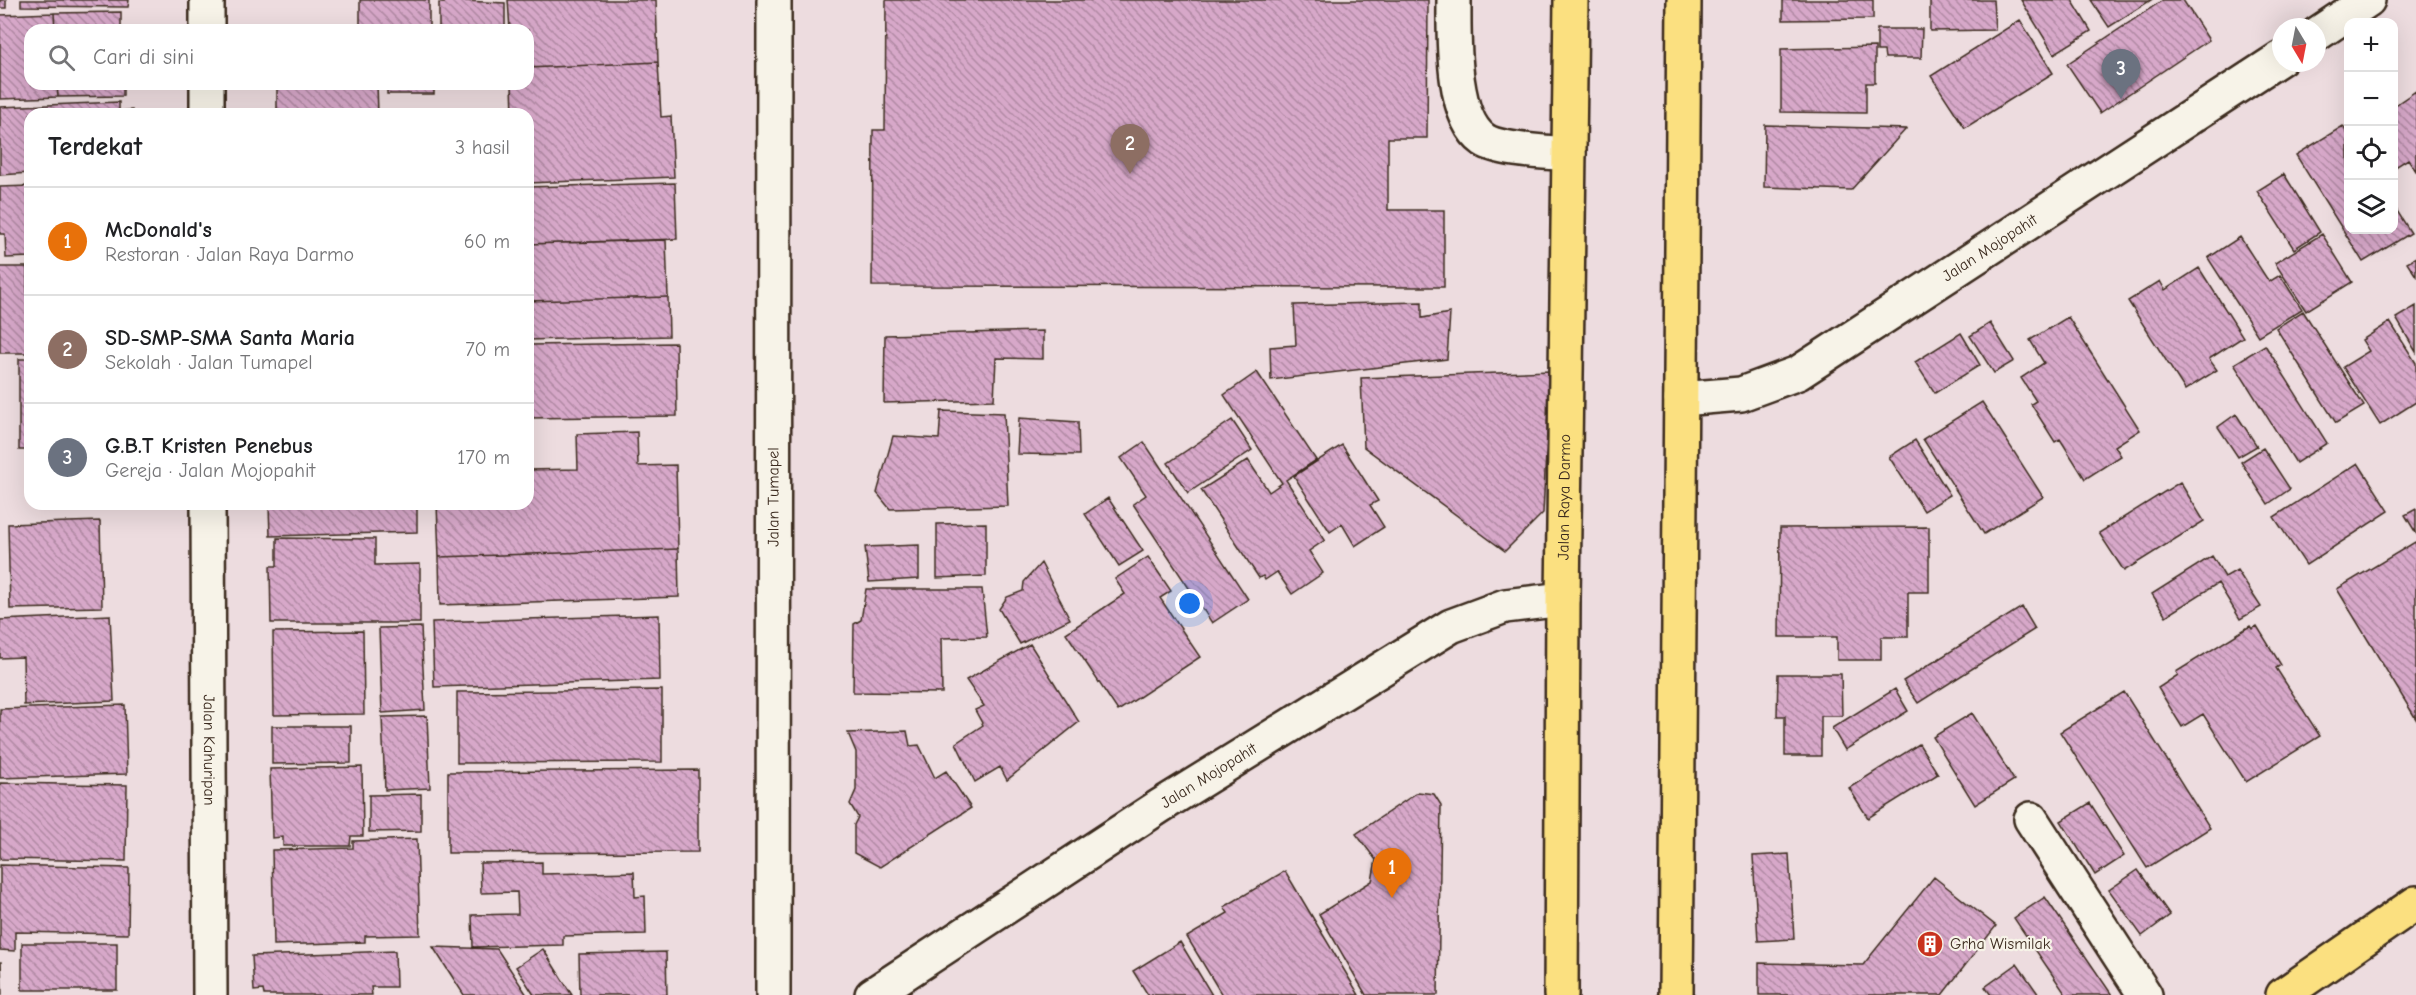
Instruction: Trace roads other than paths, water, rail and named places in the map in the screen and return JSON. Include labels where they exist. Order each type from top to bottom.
[{"type":"main road","name":"Jalan Raya Darmo","points":[[1561,995],[1563,599],[1571,0]]},
{"type":"main road","points":[[1676,995],[1684,0]]},
{"type":"main road","points":[[2283,995],[2416,903]]},
{"type":"street","points":[[207,0],[207,24]]},
{"type":"street","name":"Jalan Tumapel","points":[[773,995],[774,0]]},
{"type":"street","points":[[1454,0],[1454,68],[1467,117],[1483,140],[1517,150],[1569,154]]},
{"type":"street","points":[[2326,28],[2368,0]]},
{"type":"street","name":"Jalan Mojopahit","points":[[1681,399],[1741,394],[1798,373],[2272,64]]},
{"type":"street","points":[[207,90],[207,108]]},
{"type":"street","name":"Jalan Kahuripan","points":[[208,510],[210,995]]},
{"type":"street","name":"Jalan Mojopahit","points":[[872,995],[1160,806],[1451,626],[1505,606],[1563,599]]},
{"type":"street","points":[[2031,819],[2145,995]]},
{"type":"place","name":"G.B.T Kristen Penebus","points":[[2121,99]]},
{"type":"place","name":"SD-SMP-SMA Santa Maria","points":[[1130,174]]},
{"type":"place","name":"McDonald's","points":[[1392,898]]},
{"type":"place","name":"Grha Wismilak","points":[[1930,944]]}]
